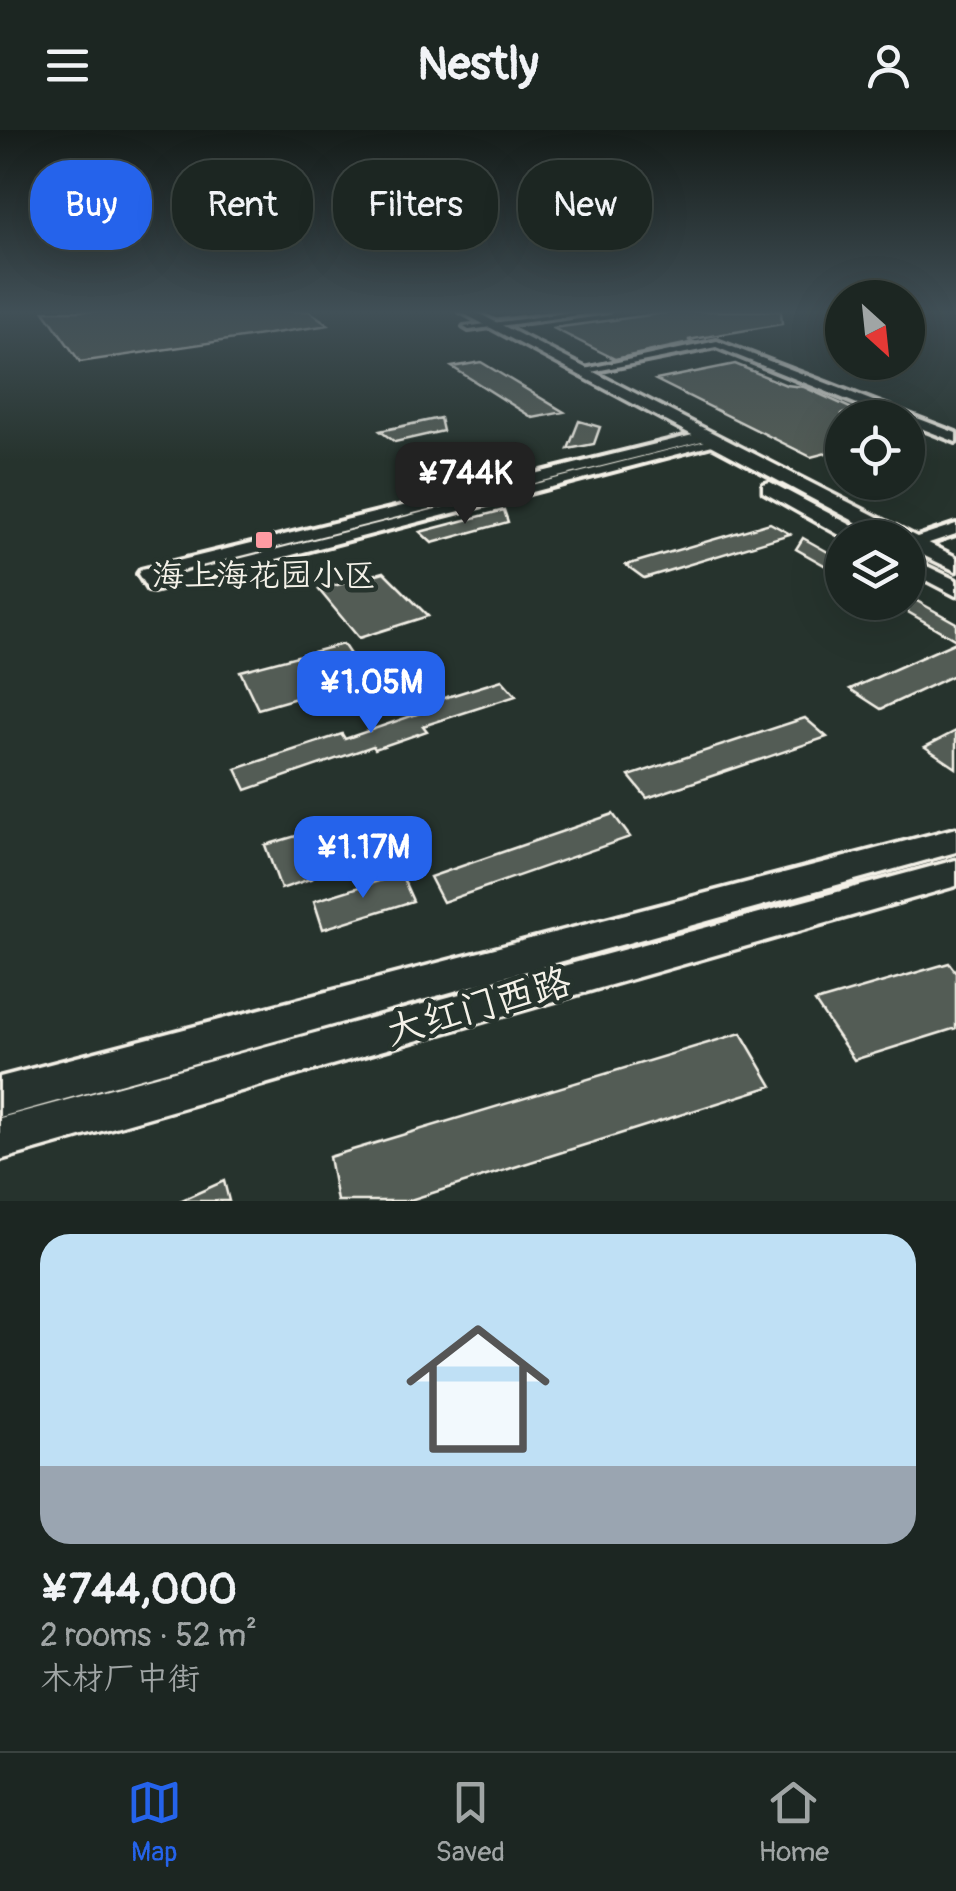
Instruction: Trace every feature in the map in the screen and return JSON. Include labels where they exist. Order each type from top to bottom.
[{"type":"main road","points":[[544,361],[856,520]]},
{"type":"main road","points":[[562,361],[831,520]]},
{"type":"main road","points":[[925,553],[956,565]]},
{"type":"main road","points":[[925,561],[956,589]]},
{"type":"main road","name":"大红门西路","points":[[0,1097],[956,840]]},
{"type":"main road","name":"大红门西路","points":[[0,1139],[956,873]]},
{"type":"street","points":[[581,371],[631,361]]},
{"type":"street","points":[[760,361],[860,400]]},
{"type":"street","points":[[925,426],[956,438]]},
{"type":"street","points":[[700,442],[154,586],[147,574],[700,442]]},
{"type":"street","points":[[925,540],[956,529]]},
{"type":"building","points":[[481,362],[564,412],[533,418],[452,367]]},
{"type":"building","points":[[735,364],[786,385],[804,387],[833,400],[825,400],[825,453],[811,457],[656,380]]},
{"type":"building","points":[[440,418],[443,431],[395,442],[380,431]]},
{"type":"building","points":[[579,421],[600,427],[594,444],[568,449]]},
{"type":"building","points":[[504,510],[508,522],[432,543],[420,532]]},
{"type":"building","points":[[770,523],[790,534],[644,578],[626,565]]},
{"type":"building","points":[[803,538],[825,550],[825,565],[796,549]]},
{"type":"building","points":[[384,572],[428,616],[359,638],[319,590]]},
{"type":"building","points":[[925,606],[956,623],[956,640],[922,620],[925,620]]},
{"type":"building","points":[[956,642],[956,674],[881,709],[850,689]]},
{"type":"building","points":[[343,644],[366,678],[258,709],[240,671]]},
{"type":"building","points":[[502,680],[516,696],[423,726],[427,731],[375,749],[373,746],[246,790],[236,769],[342,734],[345,739],[423,712],[418,706]]},
{"type":"building","points":[[805,718],[827,737],[647,798],[629,776]]},
{"type":"building","points":[[956,731],[956,768],[925,747]]},
{"type":"building","points":[[613,814],[630,837],[443,902],[430,877]]},
{"type":"building","points":[[296,836],[313,878],[281,889],[265,845]]},
{"type":"building","points":[[401,874],[413,901],[323,929],[314,901]]},
{"type":"building","points":[[949,963],[956,972],[956,1028],[854,1060],[815,1002]]},
{"type":"building","points":[[741,1033],[772,1086],[407,1201],[337,1201],[329,1157]]},
{"type":"building","points":[[224,1181],[229,1201],[180,1201]]},
{"type":"place","name":"海上海花园小区","points":[[264,540]]}]
